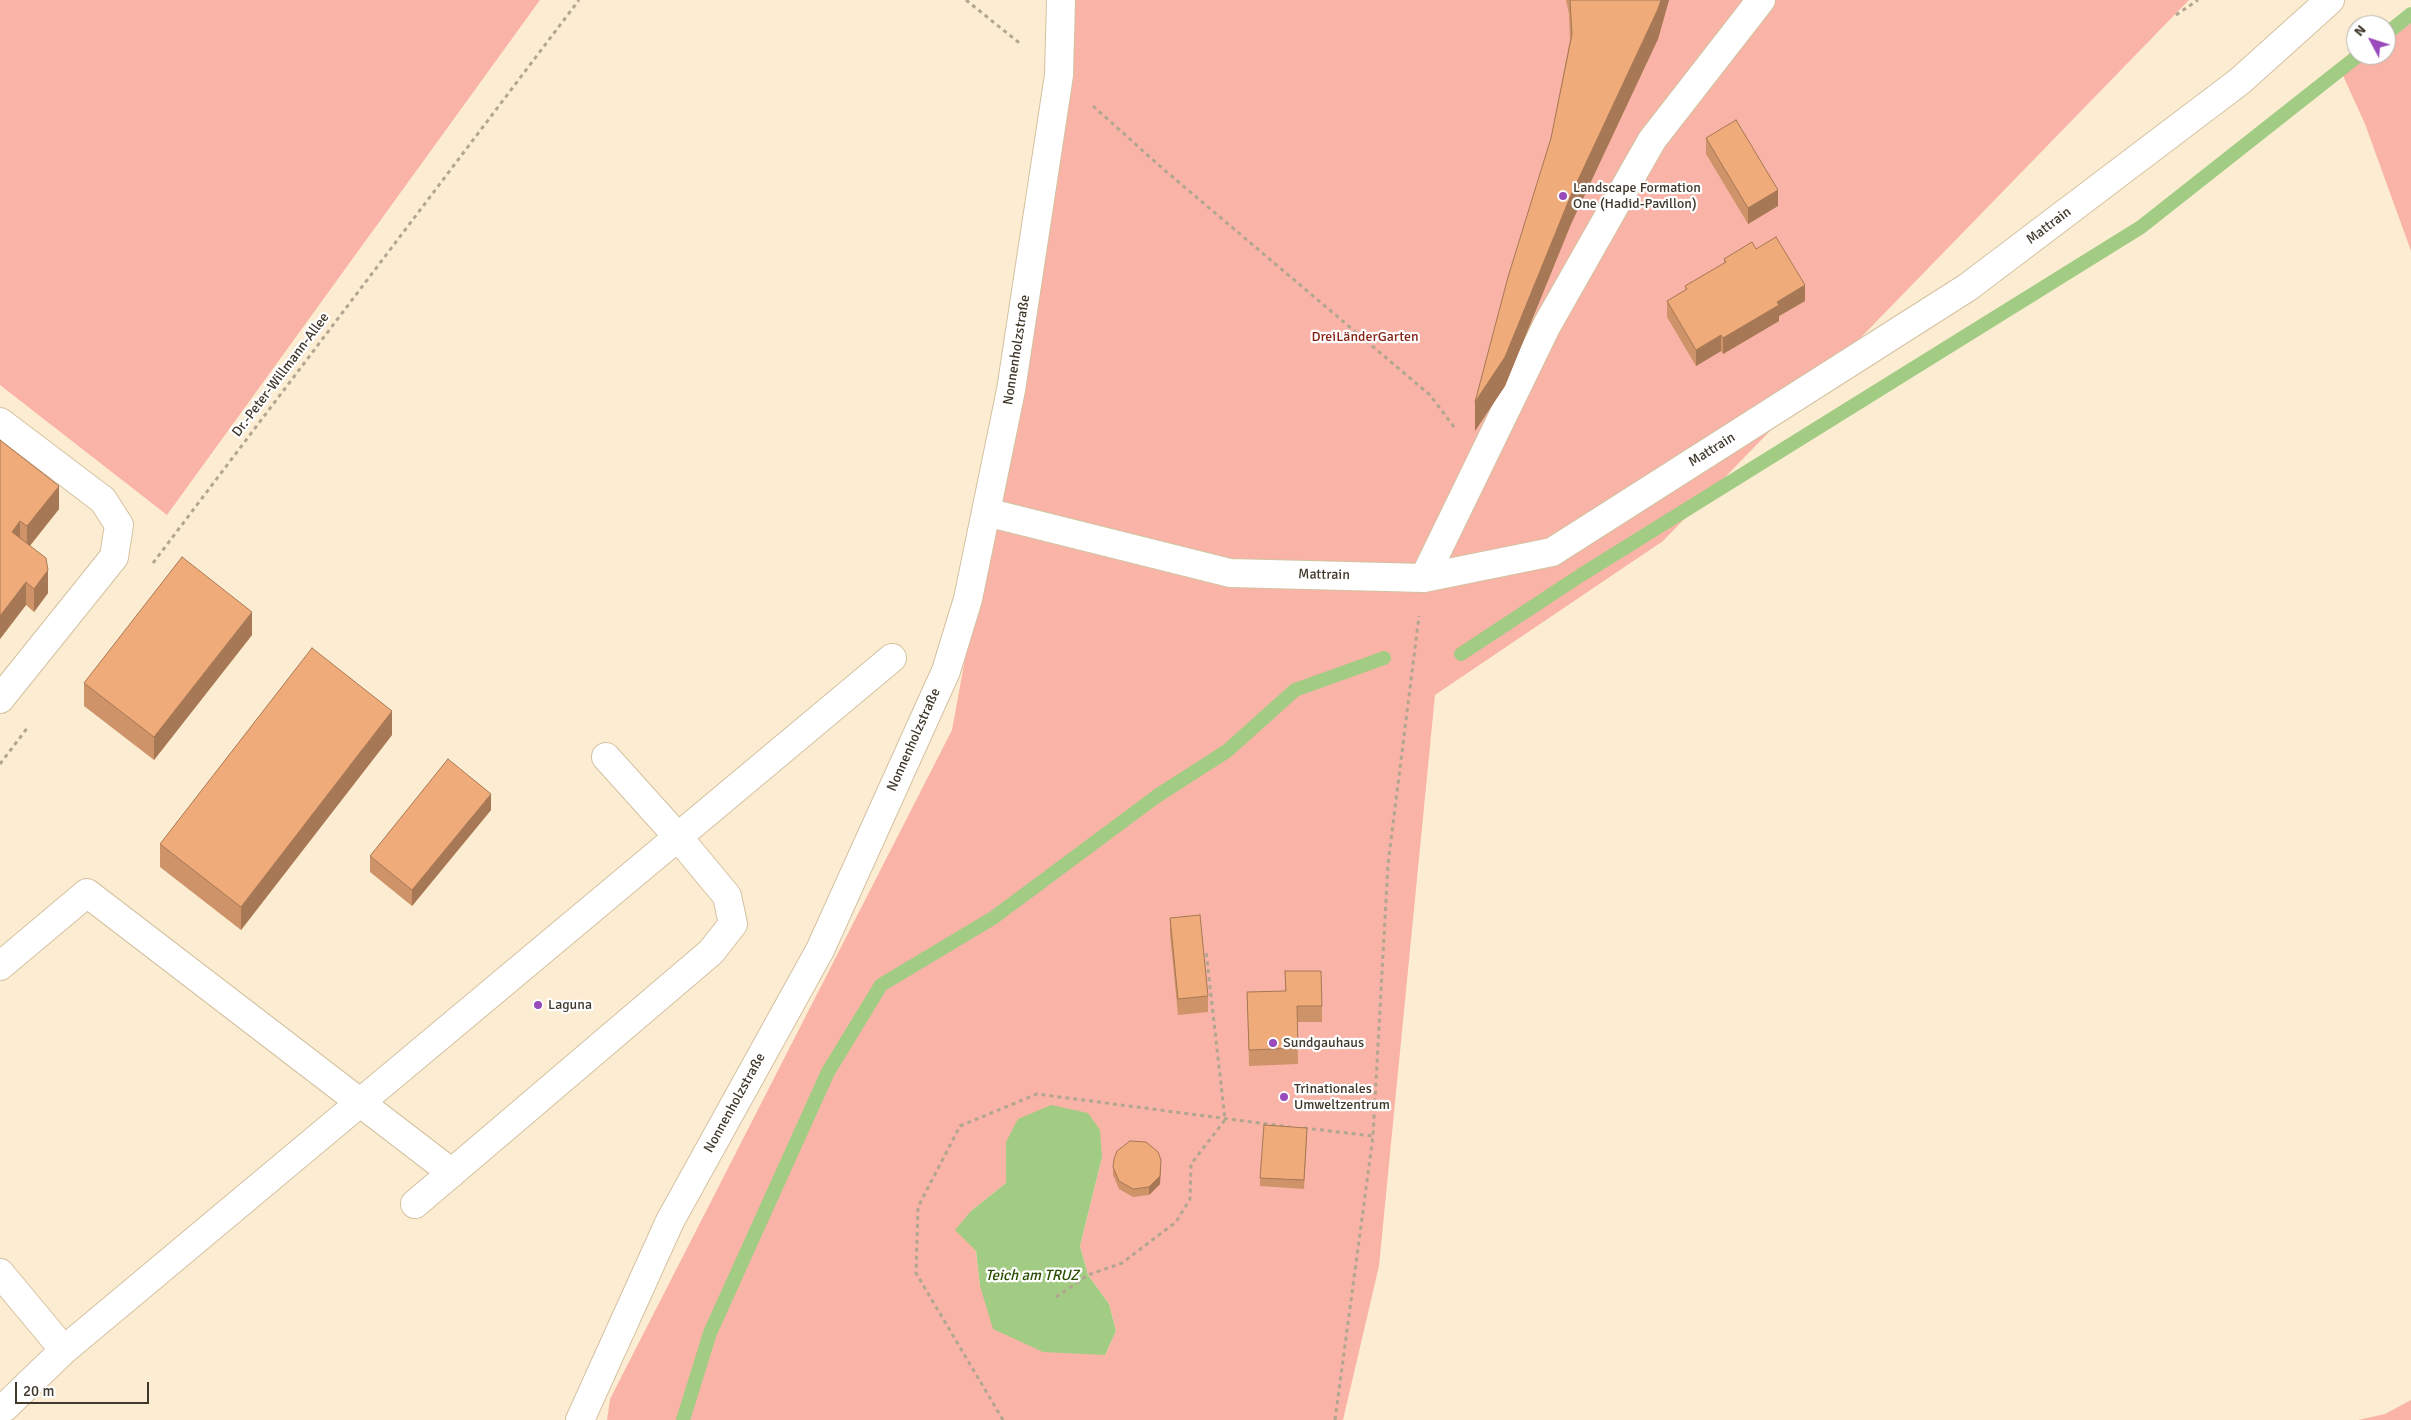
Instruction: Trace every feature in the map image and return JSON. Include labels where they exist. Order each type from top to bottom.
[{"type":"street","name":"Nonnenholzstraße","points":[[580,1420],[670,1221],[820,950],[942,680],[968,599],[1011,390],[1059,75],[1060,0]]},
{"type":"street","points":[[1424,578],[1547,325],[1652,140],[1761,0]]},
{"type":"street","name":"Mattrain","points":[[986,512],[1230,573],[1424,578],[1552,552],[1968,287],[2240,80],[2330,0]]},
{"type":"street","points":[[0,422],[103,500],[119,525],[114,557],[0,699]]},
{"type":"street","points":[[8,1410],[64,1350],[892,658]]},
{"type":"street","points":[[415,1204],[711,952],[733,924],[727,896],[678,837],[606,757]]},
{"type":"street","points":[[0,966],[87,893],[452,1172]]},
{"type":"street","points":[[0,1273],[64,1350]]},
{"type":"path","name":"Dr.-Peter-Willmann-Allee","points":[[151,565],[579,0]]},
{"type":"path","points":[[966,0],[1059,75],[1162,168],[1430,395],[1480,462]]},
{"type":"path","points":[[2176,15],[2198,0]]},
{"type":"path","points":[[1335,1420],[1372,1136],[1388,864],[1424,578]]},
{"type":"path","points":[[0,764],[30,724]]},
{"type":"path","points":[[1056,1297],[1088,1276],[1122,1263],[1176,1222],[1190,1200],[1191,1164],[1225,1120],[1206,951]]},
{"type":"path","points":[[1003,1420],[916,1273],[918,1207],[960,1126],[1036,1094],[1225,1120],[1372,1136]]},
{"type":"green space","points":[[0,0],[540,0],[167,515],[0,385]]},
{"type":"green space","name":"DreiLänderGarten","points":[[1074,0],[2189,0],[1663,541],[1435,695],[1379,1266],[1343,1420],[607,1420],[610,1399],[952,730],[1069,88]],"holes":[[[1006,1142],[1102,1157],[1080,1246],[1088,1275],[1109,1304],[1116,1331],[1105,1355],[980,1286],[971,1211],[1006,1183]]]},
{"type":"green space","points":[[2411,14],[2411,251],[2365,124],[2340,69],[2346,65],[2396,65],[2396,26]]},
{"type":"green space","points":[[2411,1400],[2411,1420],[2358,1420],[2385,1414]]},
{"type":"water","name":"Teich am TRUZ","points":[[1051,1105],[1088,1113],[1100,1130],[1102,1157],[1080,1246],[1088,1275],[1109,1304],[1116,1331],[1105,1355],[1043,1352],[993,1329],[980,1286],[976,1251],[955,1230],[971,1211],[1006,1183],[1006,1142],[1018,1119]]},
{"type":"building","name":"Landscape Formation One (Hadid-Pavillon)","points":[[1570,0],[1661,0],[1571,195],[1505,357],[1475,402],[1508,277],[1551,138],[1572,34]]},
{"type":"building","points":[[1736,120],[1778,190],[1748,208],[1706,138]]},
{"type":"building","points":[[1776,237],[1805,285],[1777,302],[1779,305],[1723,338],[1721,335],[1696,350],[1667,301],[1687,289],[1685,286],[1726,262],[1724,259],[1752,242],[1756,249]]},
{"type":"building","points":[[0,440],[59,486],[27,526],[20,521],[12,532],[46,558],[48,570],[34,589],[26,582],[0,616]]},
{"type":"building","points":[[182,557],[252,612],[154,737],[84,683]]},
{"type":"building","points":[[312,648],[392,711],[241,907],[160,844]]},
{"type":"building","points":[[448,759],[491,794],[412,890],[370,856]]},
{"type":"building","points":[[1200,915],[1208,996],[1178,999],[1170,918]]},
{"type":"building","name":"Sundgauhaus","points":[[1285,971],[1321,971],[1322,1006],[1297,1006],[1298,1048],[1249,1050],[1247,992],[1286,991]]},
{"type":"building","points":[[1264,1125],[1307,1128],[1304,1180],[1260,1178]]},
{"type":"building","points":[[1130,1141],[1146,1142],[1158,1152],[1161,1160],[1160,1176],[1149,1187],[1133,1189],[1119,1181],[1113,1167],[1117,1151]]},
{"type":"waterway","points":[[2396,26],[2411,14]]},
{"type":"waterway","points":[[1461,654],[1581,575],[2141,227],[2346,65]]},
{"type":"waterway","points":[[683,1420],[710,1333],[828,1072],[881,985],[993,918],[1157,796],[1227,751],[1295,690],[1384,658]]},
{"type":"place","name":"Landscape Formation One (Hadid-Pavillon)","points":[[1563,196]]},
{"type":"place","name":"Laguna","points":[[538,1005]]},
{"type":"place","name":"Sundgauhaus","points":[[1273,1043]]},
{"type":"place","name":"Trinationales Umweltzentrum","points":[[1284,1097]]}]
